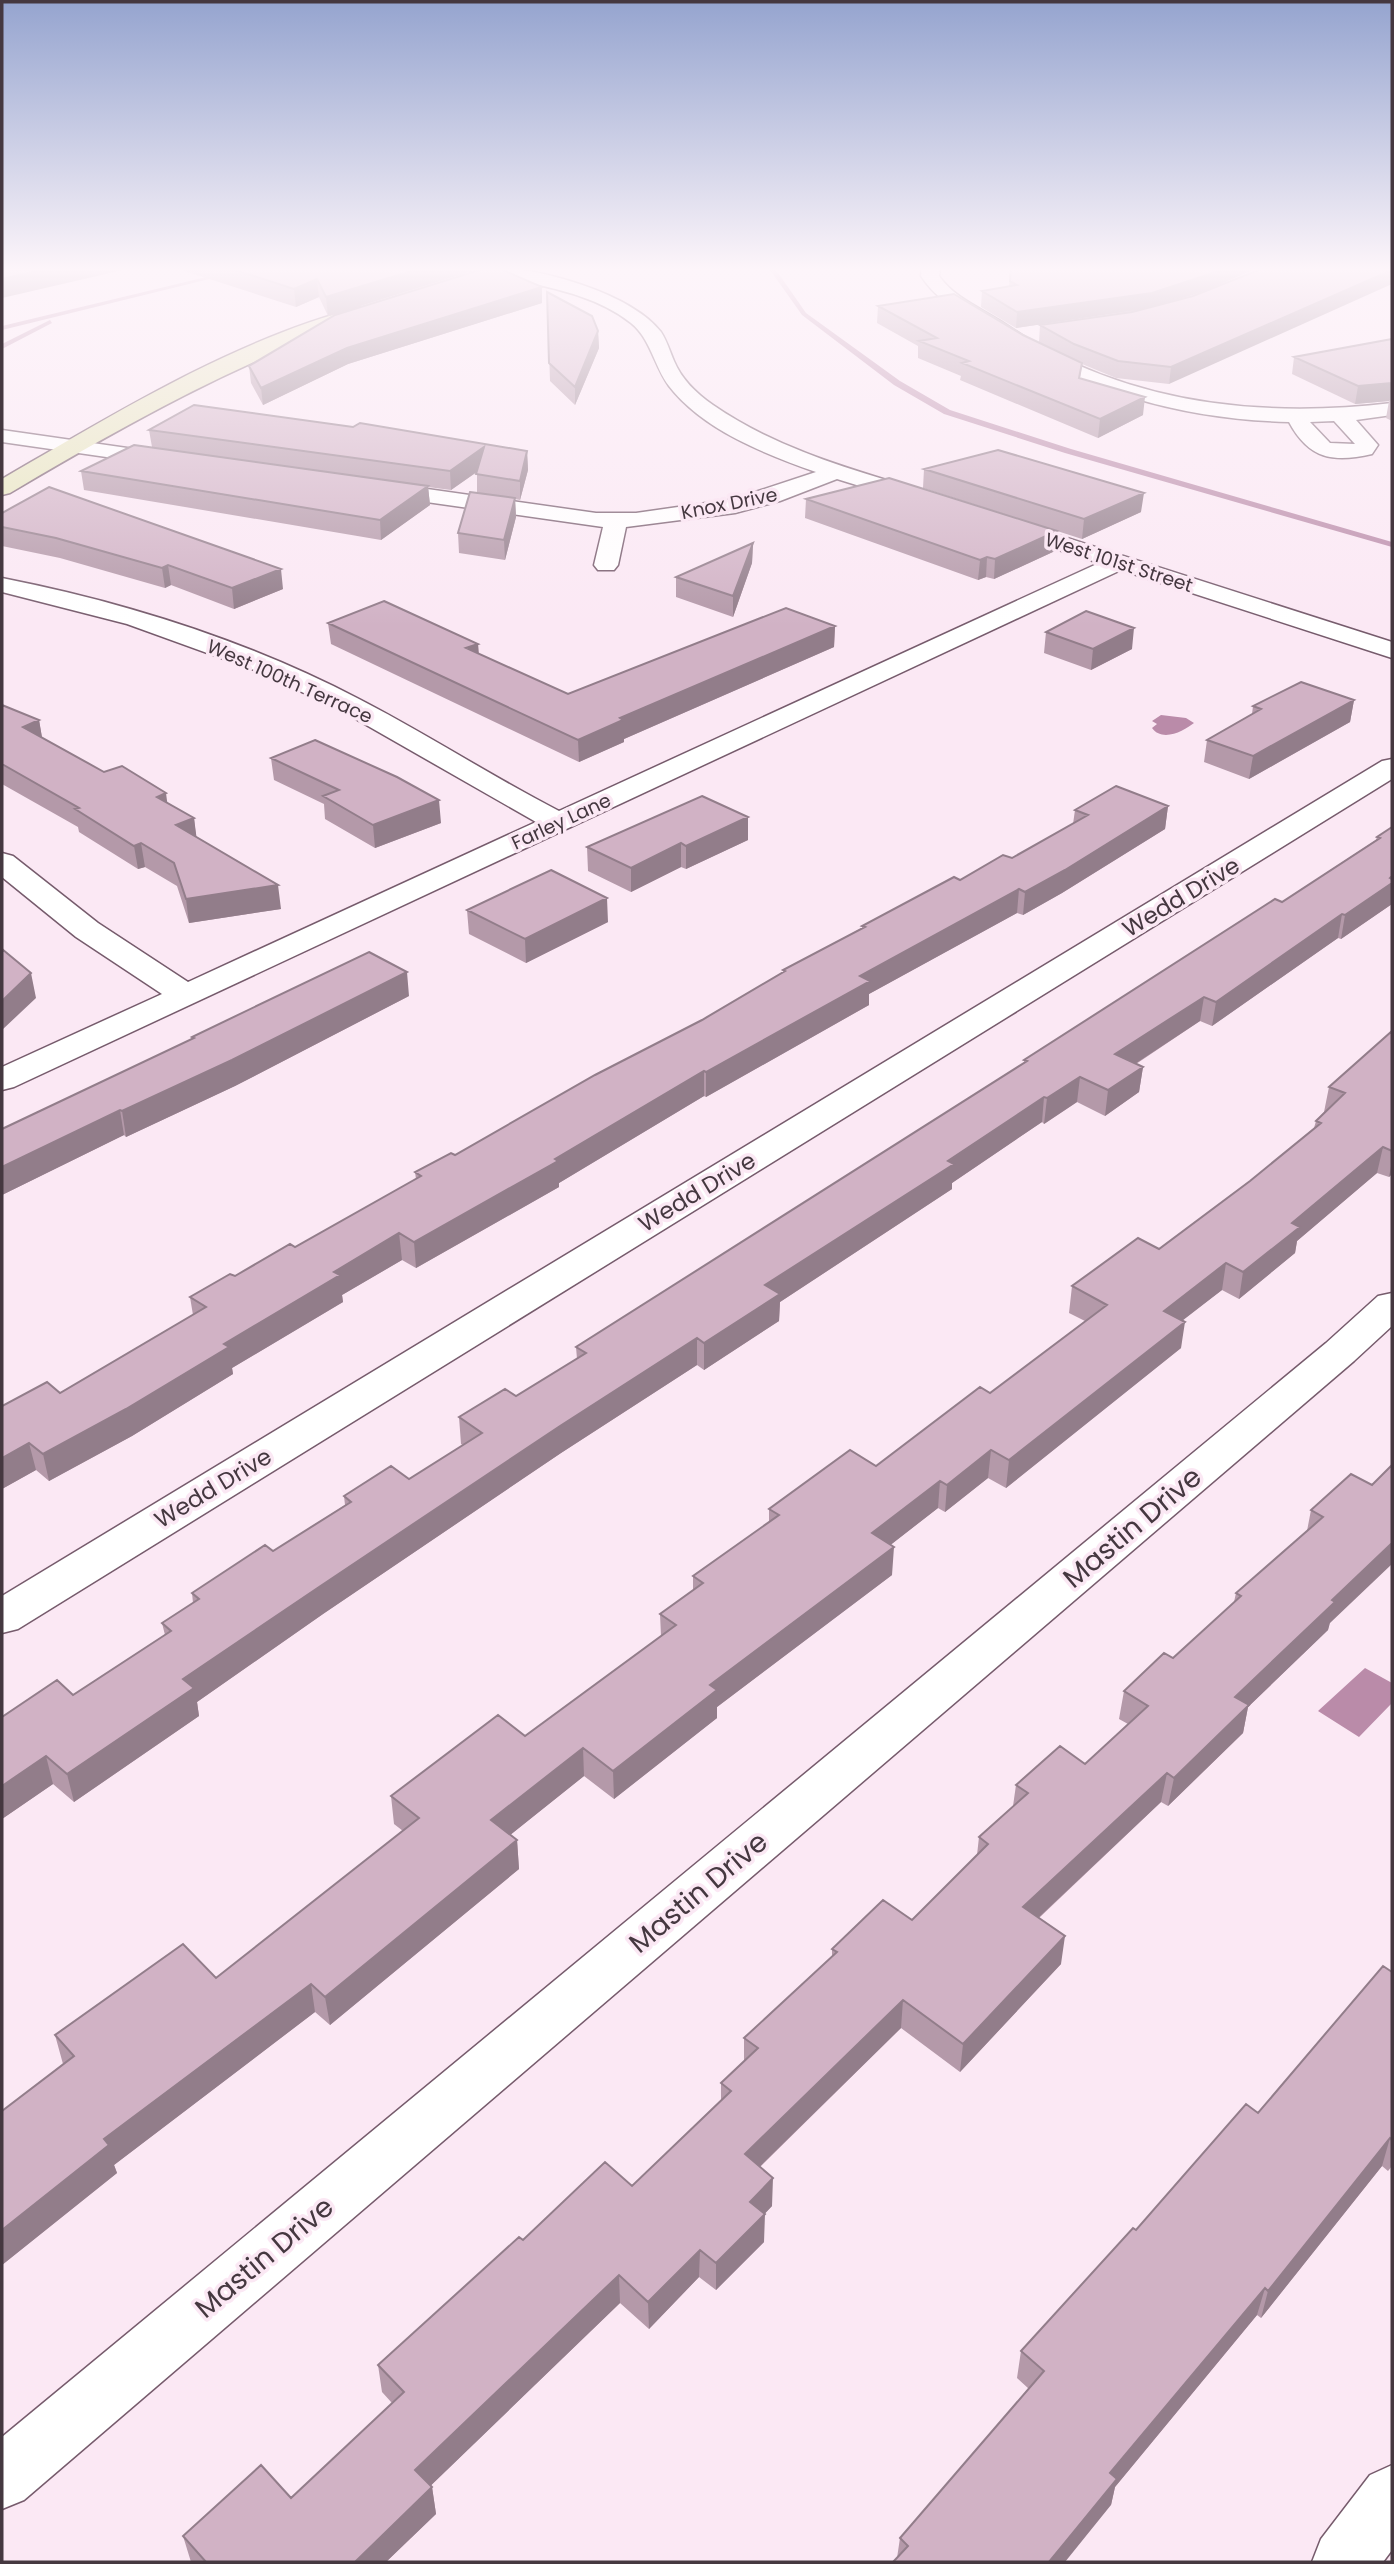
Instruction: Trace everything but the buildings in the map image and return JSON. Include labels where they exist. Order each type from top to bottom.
[{"type":"street","points":[[2,488],[179,387]]},
{"type":"street","points":[[680,387],[704,409],[739,431],[776,448],[945,506]]},
{"type":"street","points":[[1117,387],[1145,396],[1202,407],[1297,417],[1341,416],[1392,409]]},
{"type":"street","points":[[1297,417],[1309,440],[1318,447],[1342,452],[1364,449],[1367,445],[1364,440],[1341,416]]},
{"type":"street","points":[[2,436],[196,464]]},
{"type":"street","name":"Knox Drive","points":[[360,487],[572,517],[636,520],[735,506],[772,496],[838,471]]},
{"type":"street","points":[[606,565],[615,520]]},
{"type":"street","name":"West 101st Street","points":[[992,521],[1392,650]]},
{"type":"street","name":"Farley Lane","points":[[2,1080],[1120,562]]},
{"type":"street","name":"West 100th Terrace","points":[[2,586],[66,600],[155,626],[281,673],[388,725],[458,768],[558,822]]},
{"type":"street","name":"Wedd Drive","points":[[2,1617],[1392,767]]},
{"type":"street","points":[[2,862],[87,930],[186,995]]},
{"type":"street","name":"Mastin Drive","points":[[2,2478],[1330,1361],[1392,1305]]},
{"type":"street","points":[[1344,2562],[1392,2497]]},
{"type":"shaded area","points":[[1161,715],[1186,718],[1194,723],[1174,734],[1162,735],[1152,728],[1157,724],[1152,721]]},
{"type":"shaded area","points":[[1365,1668],[1392,1683],[1392,1703],[1359,1737],[1318,1711]]},
{"type":"waterway","points":[[903,387],[947,412],[1068,451],[1392,545]]}]
